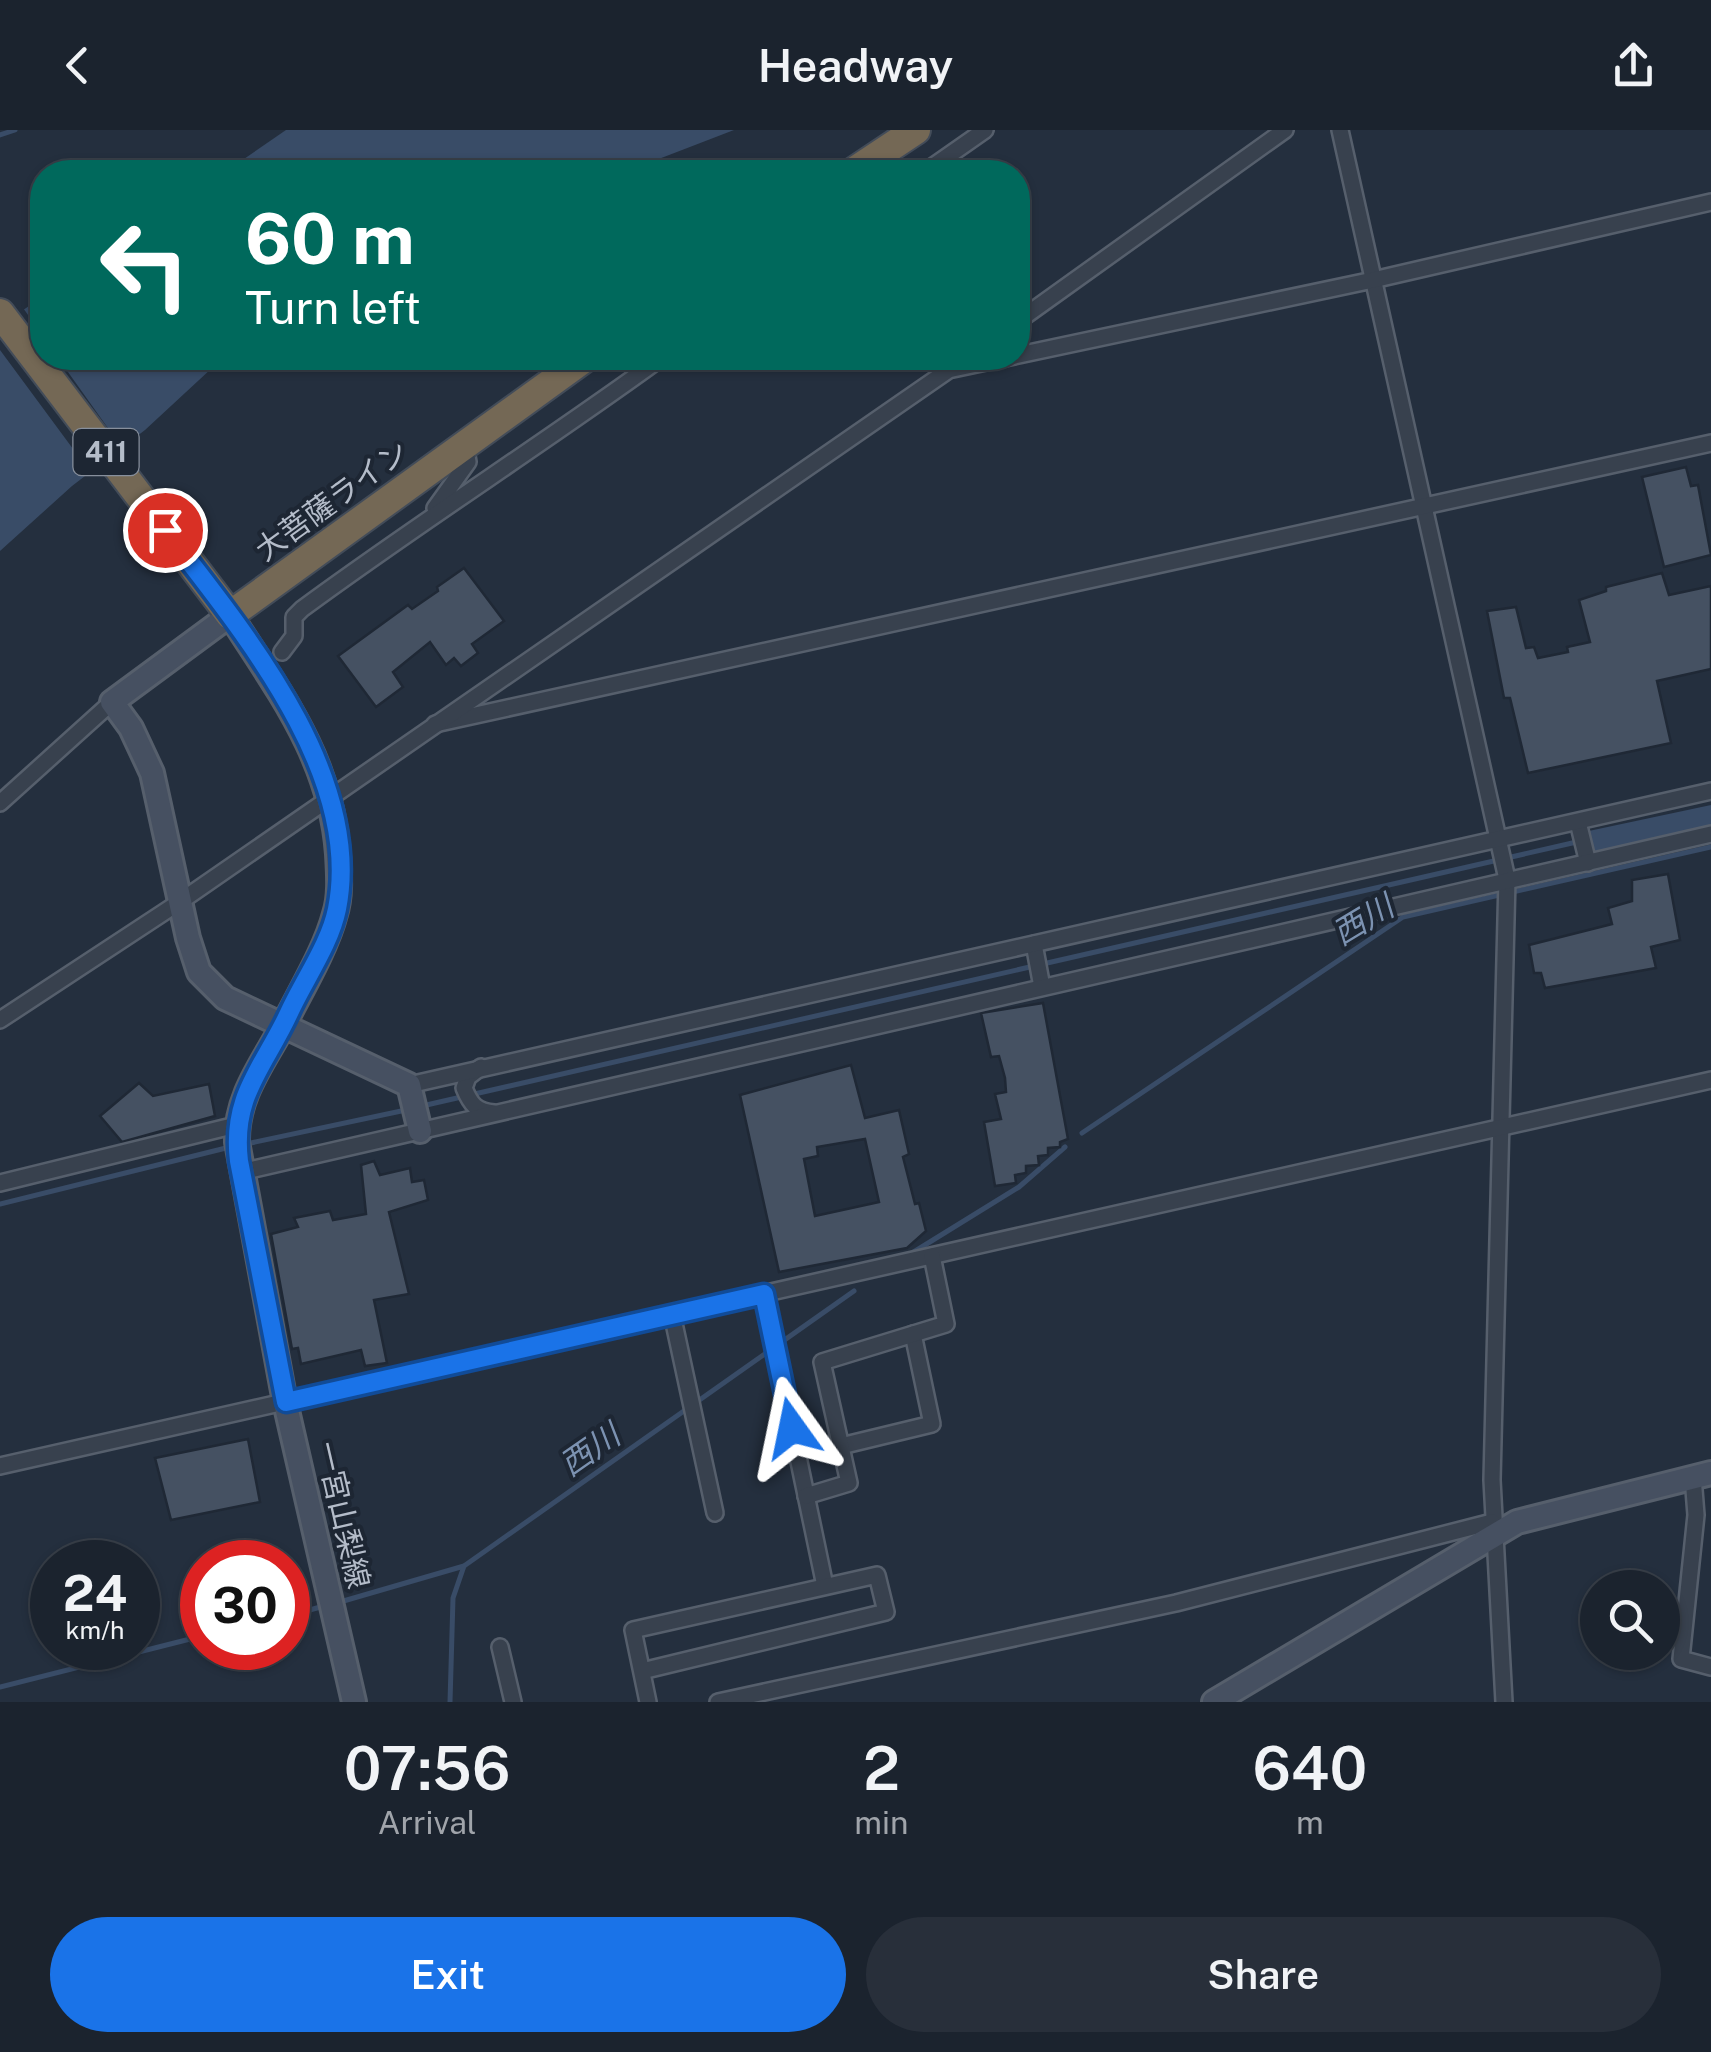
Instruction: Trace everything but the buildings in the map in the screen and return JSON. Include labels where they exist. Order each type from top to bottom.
[{"type":"highway","points":[[871,160],[916,130]]},
{"type":"highway","name":"411","points":[[0,313],[30,352]]},
{"type":"highway","name":"411","points":[[43,370],[230,615]]},
{"type":"highway","name":"大菩薩ライン","points":[[230,615],[568,370]]},
{"type":"main road","points":[[238,1150],[245,1093],[284,1024],[336,911],[338,865],[331,797],[294,716],[230,615],[112,702],[131,728],[152,773],[199,972],[224,998],[284,1024],[414,1109]]},
{"type":"main road","name":"一宮山梨線","points":[[238,1150],[286,1402],[354,1702]]},
{"type":"main road","points":[[1214,1702],[1492,1529],[1702,1475]]},
{"type":"street","points":[[941,160],[985,130]]},
{"type":"street","points":[[1030,312],[1285,130]]},
{"type":"street","points":[[1340,130],[1506,880],[1492,1529],[1504,1702]]},
{"type":"street","points":[[1030,353],[1711,202]]},
{"type":"street","points":[[282,652],[294,636],[294,618],[302,609],[430,516],[526,457],[645,370]]},
{"type":"street","points":[[0,1020],[181,901],[950,370]]},
{"type":"street","points":[[430,516],[468,462],[465,444]]},
{"type":"street","points":[[435,724],[1711,444]]},
{"type":"street","points":[[0,802],[112,702]]},
{"type":"street","points":[[414,1109],[480,1067],[1499,845],[1711,791]]},
{"type":"street","points":[[1579,827],[1586,860]]},
{"type":"street","points":[[0,1182],[238,1150],[414,1109],[498,1113],[1711,834]]},
{"type":"street","points":[[1034,944],[1042,987]]},
{"type":"street","points":[[480,1067],[468,1077],[464,1088],[480,1112],[498,1113]]},
{"type":"street","points":[[0,1466],[1711,1080]]},
{"type":"street","points":[[806,1496],[849,1482],[822,1362],[946,1324],[932,1256]]},
{"type":"street","points":[[764,1294],[825,1586]]},
{"type":"street","points":[[672,1314],[715,1513]]},
{"type":"street","points":[[841,1446],[932,1424],[913,1334]]},
{"type":"street","points":[[1702,1475],[1681,1659],[1711,1667]]},
{"type":"street","points":[[718,1702],[1176,1603],[1492,1529]]},
{"type":"street","points":[[642,1670],[886,1612],[876,1575],[633,1630],[648,1702]]},
{"type":"street","points":[[500,1647],[512,1702]]},
{"type":"water","points":[[286,130],[734,130],[656,160],[242,160]]},
{"type":"water","points":[[30,305],[30,370],[210,370],[145,430],[72,486],[0,551],[0,326]]},
{"type":"water","points":[[1711,805],[1711,827],[1590,854],[1584,832]]},
{"type":"pier","points":[[21,305],[30,318],[30,370],[67,370],[125,452],[93,476],[0,350],[0,320]]},
{"type":"waterway","points":[[0,135],[15,130]]},
{"type":"waterway","points":[[422,1106],[1581,841]]},
{"type":"waterway","name":"西川","points":[[1082,1133],[1403,917],[1711,847]]},
{"type":"waterway","points":[[246,1144],[406,1110]]},
{"type":"waterway","points":[[0,1204],[230,1147]]},
{"type":"waterway","name":"西川","points":[[912,1253],[1019,1187],[1065,1147]]},
{"type":"waterway","name":"西川","points":[[340,1602],[464,1566],[854,1291]]},
{"type":"waterway","name":"西川","points":[[450,1702],[453,1598],[464,1566]]},
{"type":"waterway","points":[[310,1610],[324,1606]]},
{"type":"waterway","points":[[0,1687],[180,1642]]},
{"type":"route","points":[[165,530],[230,615],[294,716],[331,797],[336,830],[338,896],[332,925],[245,1093],[236,1125],[239,1161],[286,1402],[764,1294],[792,1428]]}]
